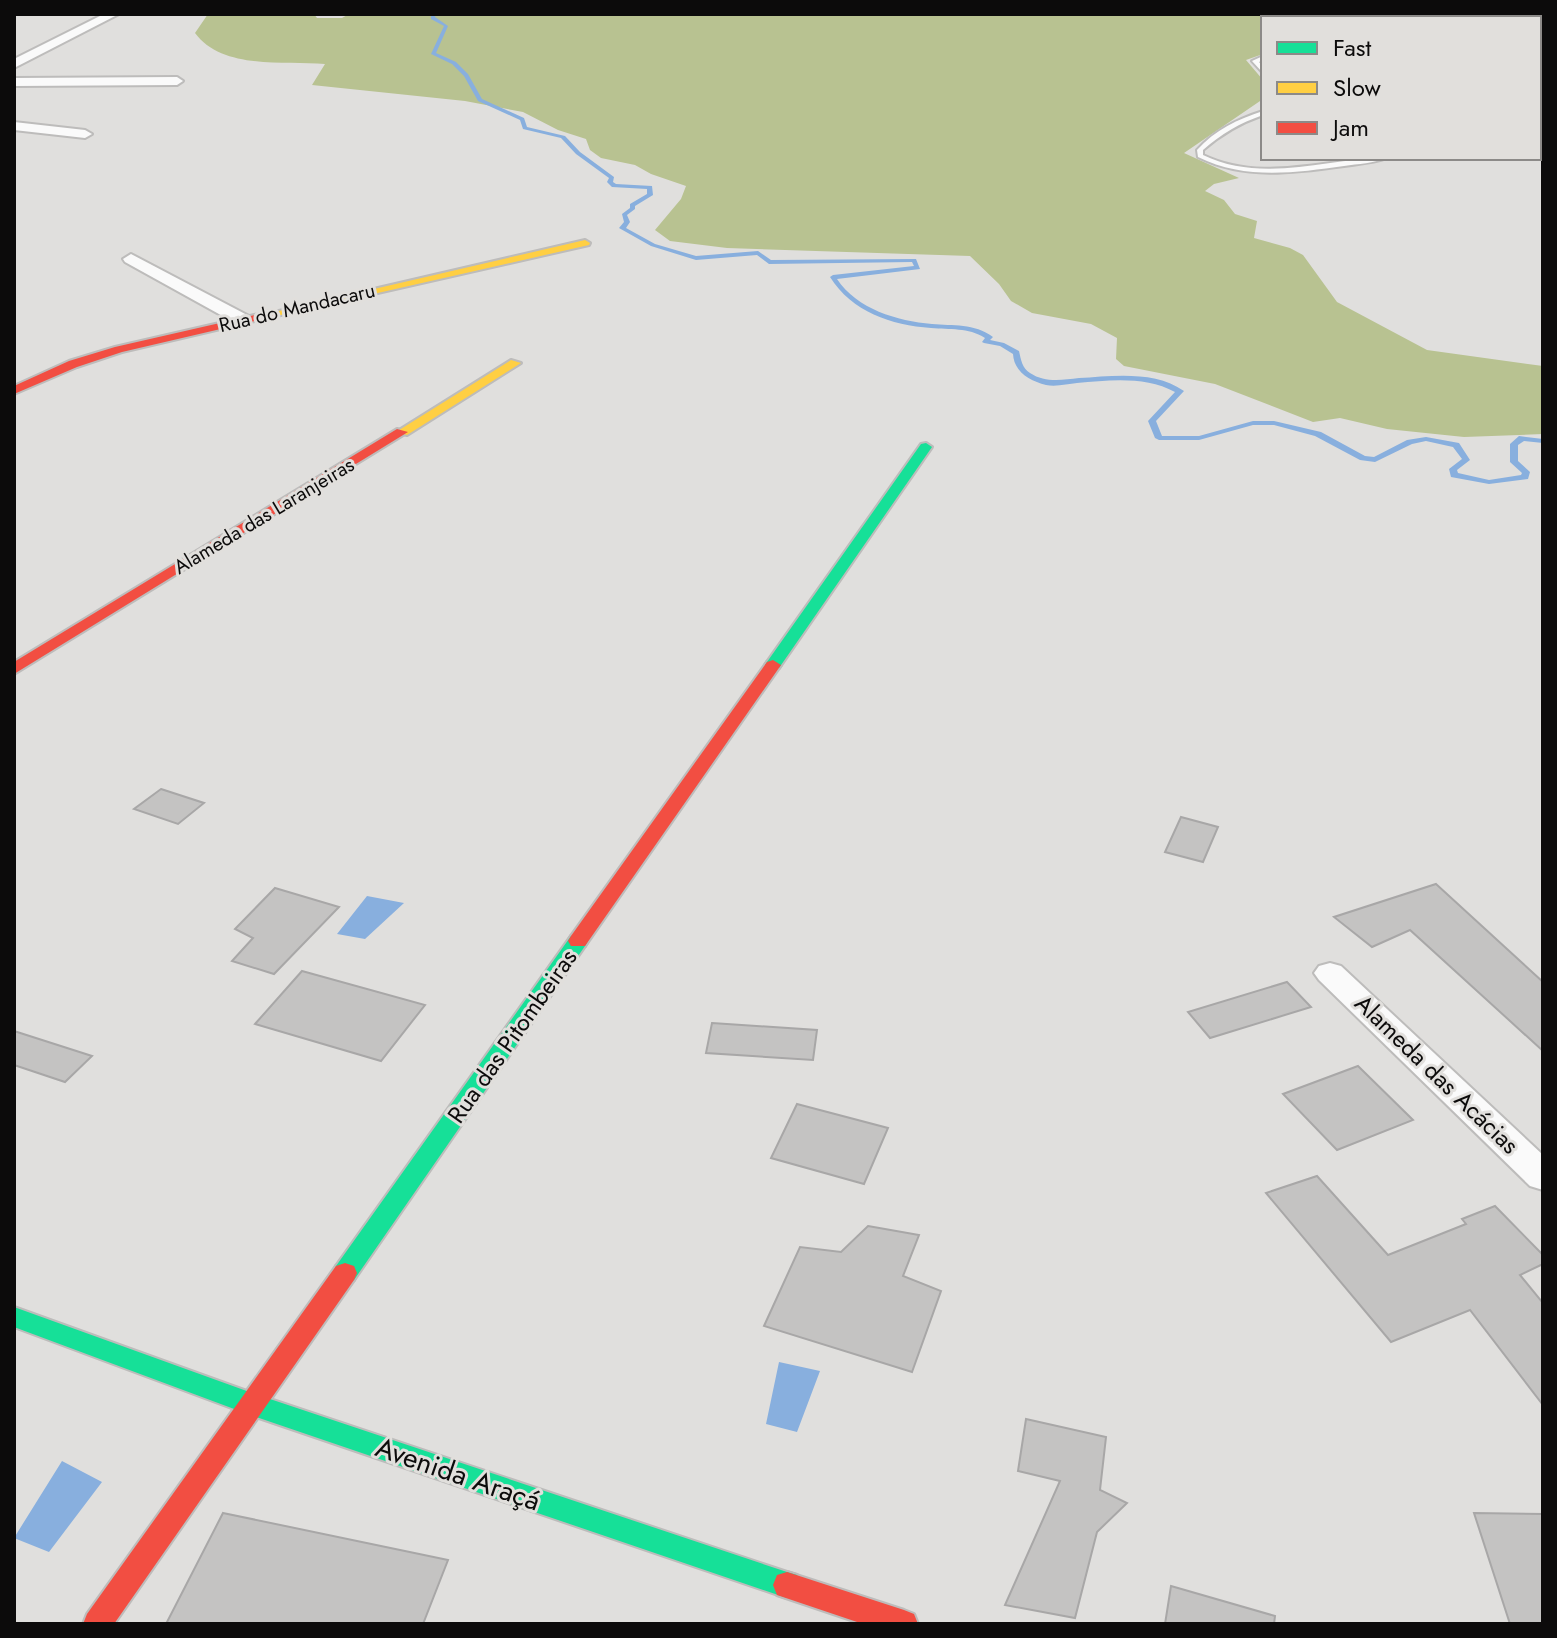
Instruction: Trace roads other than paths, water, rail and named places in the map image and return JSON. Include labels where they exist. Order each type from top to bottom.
[{"type":"street","points":[[14,64],[113,14]]},
{"type":"street","points":[[14,82],[177,81]]},
{"type":"street","points":[[14,126],[85,134]]},
{"type":"street","name":"Rua do Mandacaru","points":[[14,390],[91,357],[585,243]]},
{"type":"street","points":[[131,259],[243,320]]},
{"type":"street","name":"Alameda das Laranjeiras","points":[[14,669],[515,363]]},
{"type":"street","name":"Rua das Pitombeiras","points":[[97,1624],[926,447]]},
{"type":"street","name":"Alameda das Acácias","points":[[1330,973],[1543,1176]]},
{"type":"street","name":"Avenida Araçá","points":[[14,1317],[253,1405],[904,1624]]},
{"type":"lane","points":[[1435,14],[1509,16]]},
{"type":"lane","points":[[1261,115],[1239,120],[1209,140],[1200,150],[1200,156],[1234,169],[1261,171],[1364,160]]},
{"type":"water","points":[[367,896],[404,903],[365,939],[337,934]]},
{"type":"water","points":[[779,1362],[820,1371],[797,1432],[766,1424]]},
{"type":"water","points":[[62,1461],[102,1482],[49,1552],[14,1538]]},
{"type":"waterway","points":[[433,14],[433,18],[446,26],[433,54],[454,63],[466,75],[480,100],[522,119],[525,128],[563,137],[578,153],[612,178],[610,182],[614,186],[650,187],[650,195],[632,205],[633,208],[624,215],[627,222],[622,228],[653,245],[696,258],[758,253],[769,262],[914,260],[918,268],[833,277],[850,298],[888,318],[929,326],[967,328],[982,333],[989,337],[986,342],[1002,344],[1016,353],[1017,363],[1026,374],[1049,383],[1135,379],[1152,381],[1180,391],[1152,421],[1159,438],[1199,438],[1253,423],[1274,423],[1318,434],[1363,458],[1375,460],[1410,442],[1426,439],[1456,445],[1466,460],[1453,469],[1454,475],[1489,482],[1525,477],[1526,472],[1514,462],[1514,444],[1522,438],[1543,441]]}]
